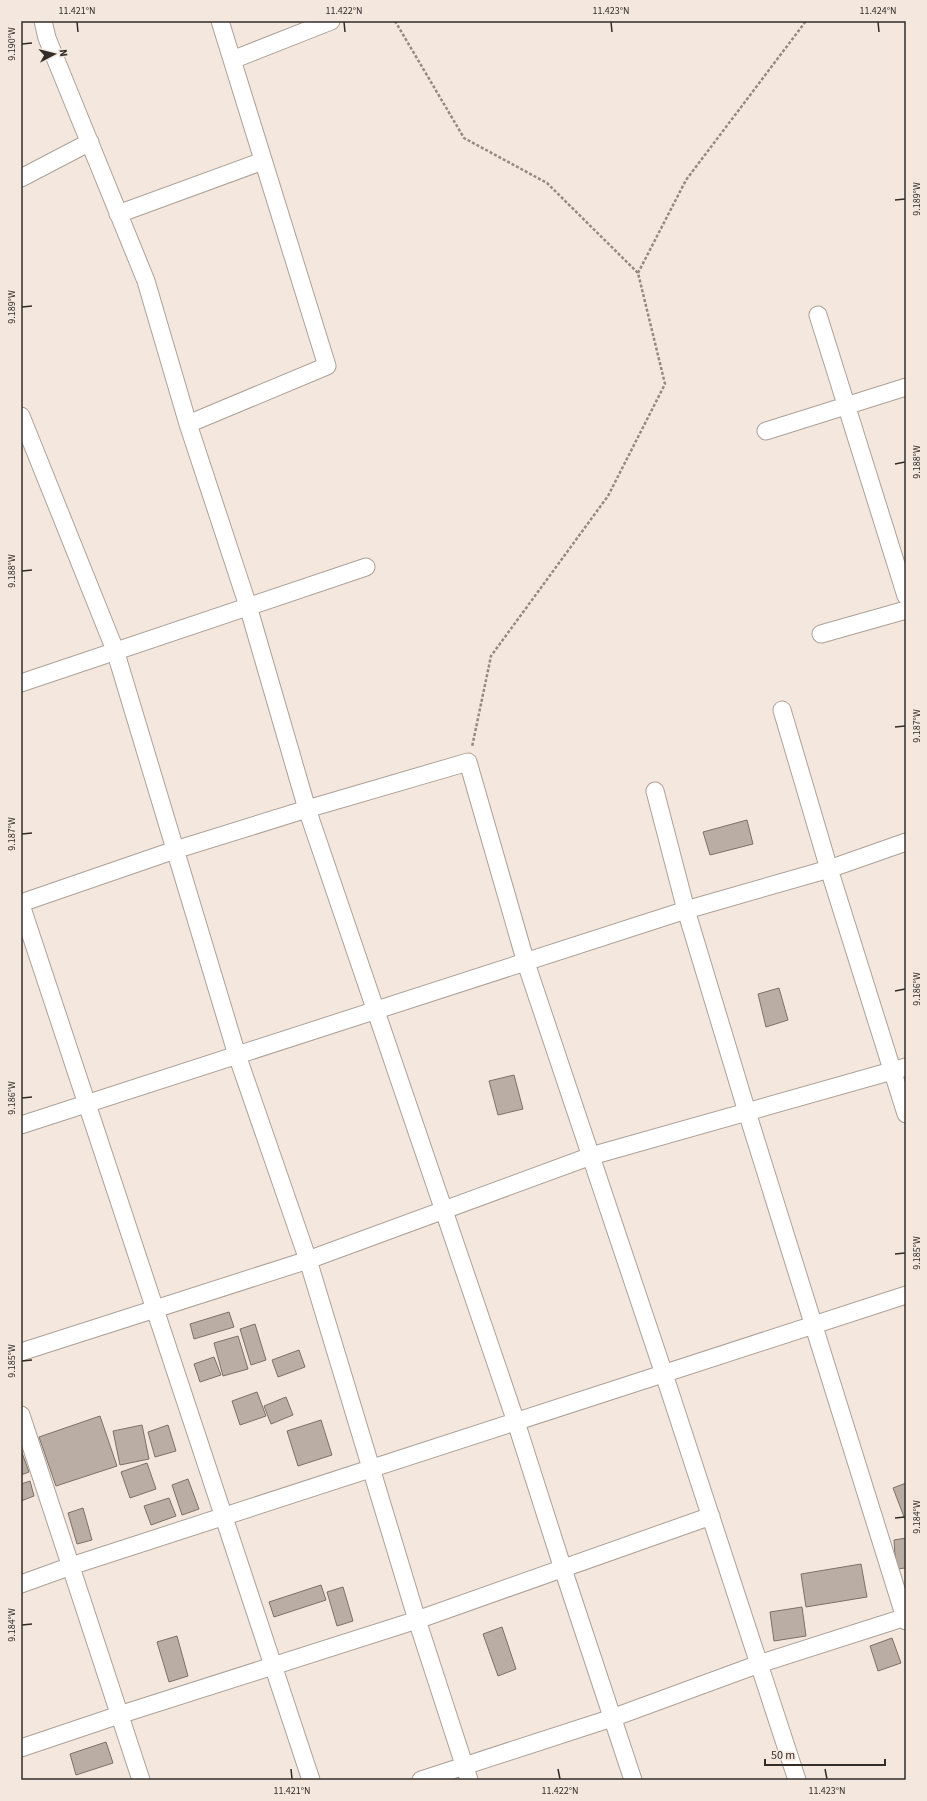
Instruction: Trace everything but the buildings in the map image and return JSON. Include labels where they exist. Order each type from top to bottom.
[{"type":"street","points":[[43,21],[47,38],[146,280],[188,424],[248,606],[307,809],[516,1422],[633,1780]]},
{"type":"street","points":[[188,424],[327,366],[220,21]]},
{"type":"street","points":[[232,60],[331,21]]},
{"type":"street","points":[[21,178],[90,142]]},
{"type":"street","points":[[118,214],[263,161]]},
{"type":"street","points":[[818,315],[906,596]]},
{"type":"street","points":[[766,431],[906,387]]},
{"type":"street","points":[[22,426],[115,650],[237,1055],[308,1260],[417,1620],[466,1773]]},
{"type":"street","points":[[21,683],[366,566]]},
{"type":"street","points":[[821,634],[906,610]]},
{"type":"street","points":[[782,710],[828,870],[899,1069],[906,1114]]},
{"type":"street","points":[[311,1780],[88,1102],[21,904],[175,850],[307,809],[468,762],[526,963],[664,1374],[797,1780]]},
{"type":"street","points":[[421,1780],[466,1773],[759,1664],[906,1619],[747,1112],[686,910],[655,791]]},
{"type":"street","points":[[21,1125],[88,1102],[526,963],[686,910],[828,870],[906,842]]},
{"type":"street","points":[[21,1352],[308,1260],[591,1156],[899,1069]]},
{"type":"street","points":[[21,1584],[71,1566],[371,1468],[906,1295]]},
{"type":"street","points":[[21,1415],[141,1780]]},
{"type":"street","points":[[21,1748],[119,1715],[274,1667],[417,1620],[711,1516]]},
{"type":"path","points":[[395,21],[464,138],[547,183],[638,273],[665,384],[608,496],[491,656],[468,762]]},
{"type":"path","points":[[638,273],[686,180],[806,21]]}]
